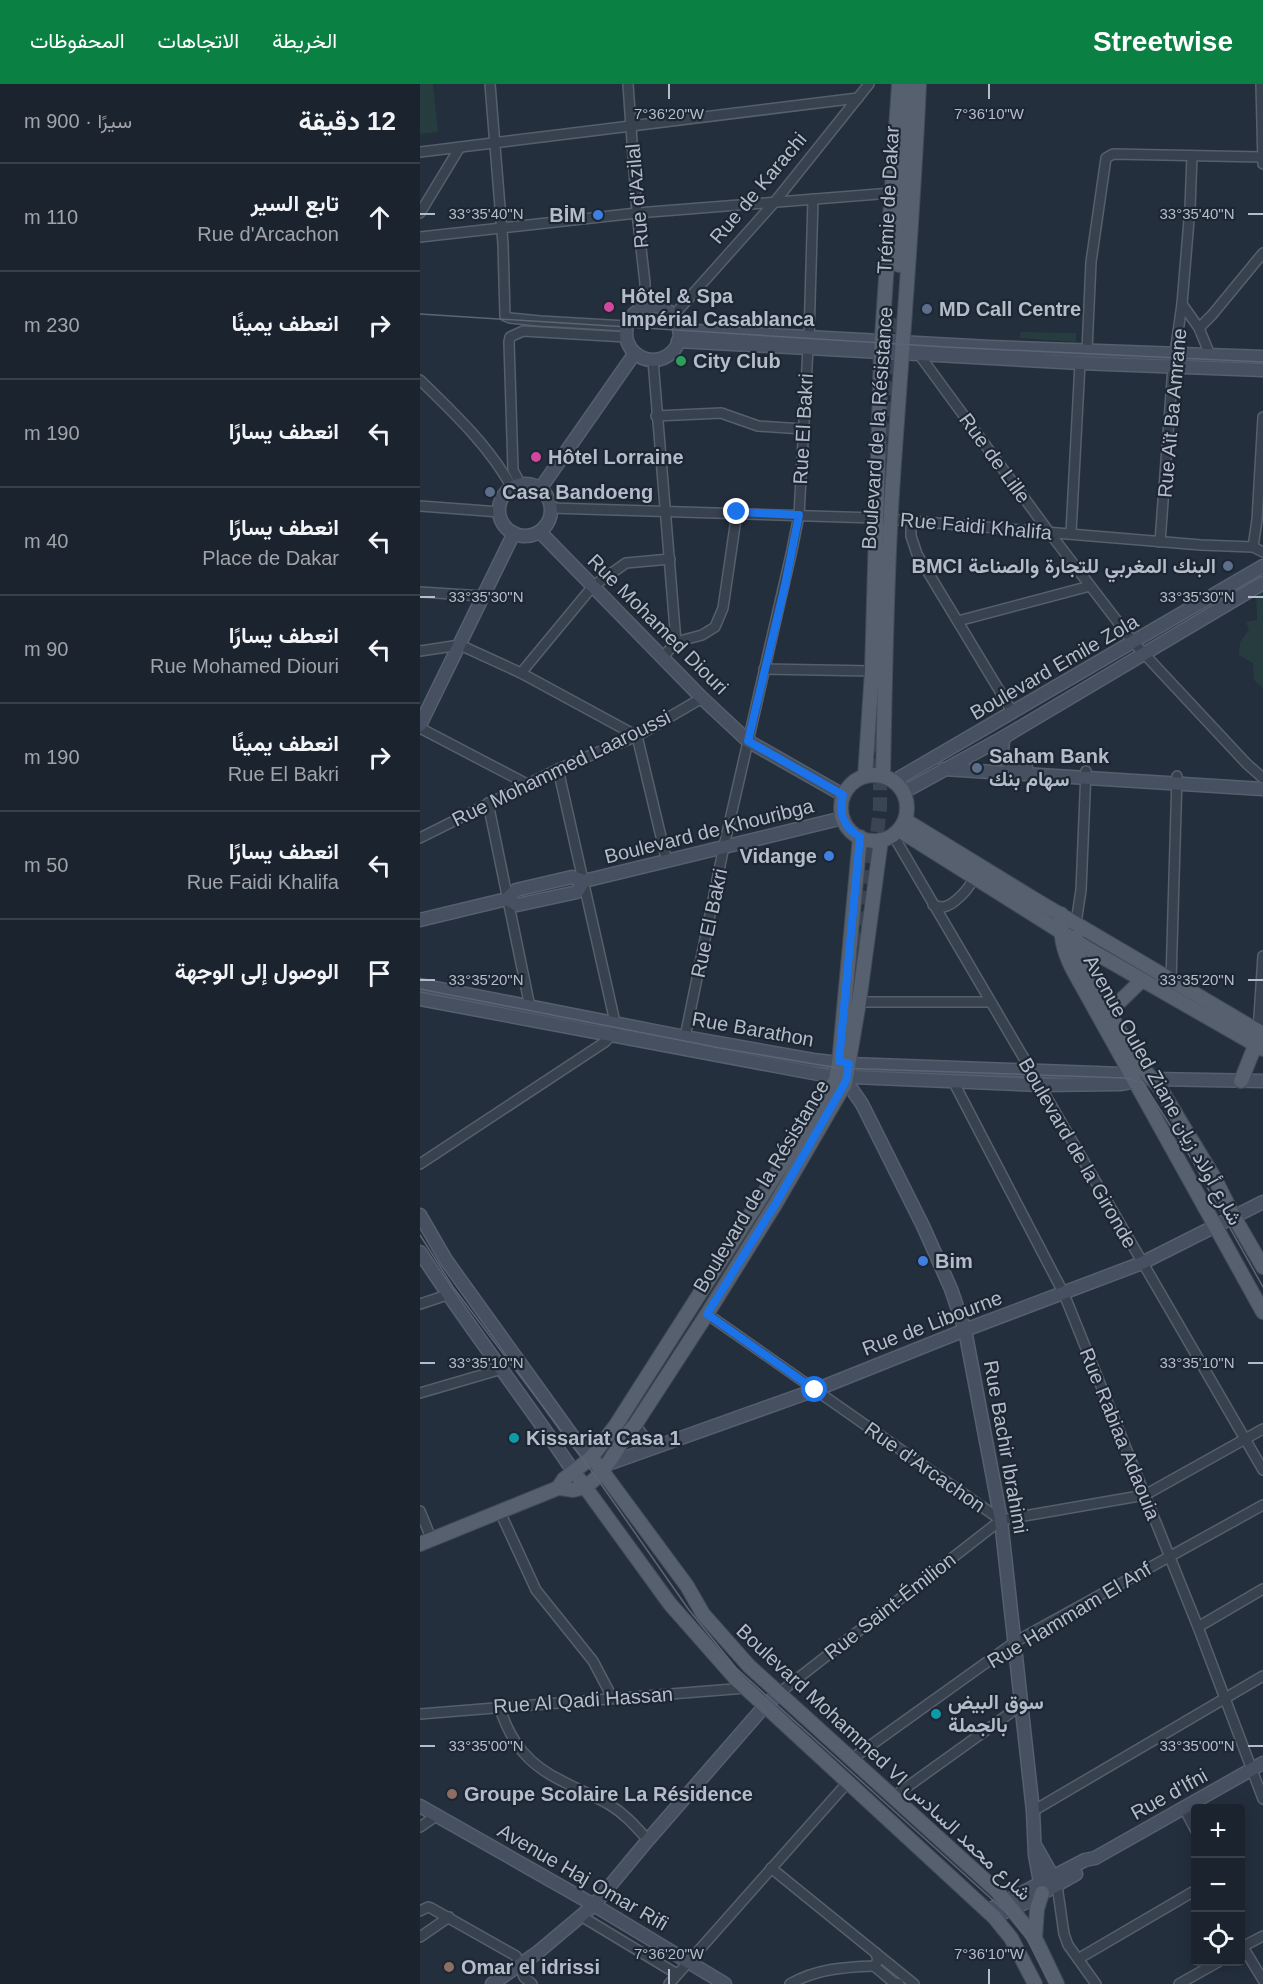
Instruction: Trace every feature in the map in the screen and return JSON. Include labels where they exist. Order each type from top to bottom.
[{"type":"main road","name":"Boulevard de la Résistance","points":[[865,776],[872,671],[881,346],[899,84]]},
{"type":"main road","name":"Boulevard de la Résistance","points":[[888,778],[891,519],[901,347],[915,182],[916,84]]},
{"type":"main road","name":"Trémie de Dakar","points":[[899,317],[916,84]]},
{"type":"main road","points":[[865,776],[888,778],[904,792],[907,804],[894,831],[868,840],[860,837],[850,830],[843,818],[841,807],[843,795],[853,782],[865,776]]},
{"type":"main road","name":"Boulevard de la Résistance","points":[[558,1488],[564,1479],[626,1427],[707,1314],[776,1203],[844,1072],[894,831]]},
{"type":"main road","points":[[894,831],[1142,980],[1260,1040]]},
{"type":"main road","points":[[894,831],[1061,914],[1171,981],[1260,1040]]},
{"type":"main road","name":"Boulevard de la Résistance","points":[[420,1552],[440,1544],[430,1535],[500,1512],[558,1488],[573,1490],[585,1485],[606,1467],[626,1427],[713,1275],[844,1072],[860,837]]},
{"type":"main road","name":"Avenue Ouled Ziane شارع أولاد زيان","points":[[1061,914],[1060,930],[1067,959],[1263,1312]]},
{"type":"main road","name":"Avenue Ouled Ziane شارع أولاد زيان","points":[[1076,923],[1076,939],[1082,968],[1141,1066],[1152,1078],[1215,1179],[1263,1267]]},
{"type":"main road","points":[[1109,1012],[1142,980]]},
{"type":"main road","points":[[1241,1081],[1260,1040]]},
{"type":"main road","points":[[626,1427],[629,1412],[820,1117]]},
{"type":"main road","name":"Boulevard Mohammed VI شارع محمد السادس","points":[[591,1458],[606,1467],[626,1505],[687,1586],[703,1614],[749,1666],[853,1758],[1010,1905],[1035,1938],[1057,1984]]},
{"type":"main road","name":"Boulevard Mohammed VI شارع محمد السادس","points":[[573,1471],[670,1604],[746,1688],[991,1914],[1011,1938],[1035,1984]]},
{"type":"main road","points":[[420,1544],[430,1535]]},
{"type":"main road","points":[[1035,1938],[1037,1909],[1042,1888]]},
{"type":"street","points":[[490,84],[506,317],[626,332]]},
{"type":"street","name":"Rue d'Azilal","points":[[628,84],[637,213],[645,283],[645,307]]},
{"type":"street","name":"Rue de Karachi","points":[[673,316],[773,204],[869,84]]},
{"type":"street","points":[[1087,350],[1091,262],[1106,158],[1113,154],[1262,160],[1261,84]]},
{"type":"street","points":[[420,152],[858,98]]},
{"type":"street","points":[[420,213],[460,147]]},
{"type":"street","points":[[1182,304],[1192,156]]},
{"type":"street","points":[[420,237],[637,213],[891,193]]},
{"type":"street","name":"Rue El Bakri","points":[[685,1037],[724,846],[785,585],[799,515],[813,199]]},
{"type":"street","name":"Rue Aït Ba Amrane","points":[[1182,304],[1199,328],[1263,253]]},
{"type":"street","name":"Rue Aït Ba Amrane","points":[[1161,542],[1175,361],[1182,304]]},
{"type":"street","points":[[645,307],[662,308],[673,316],[679,335],[668,355],[653,360],[634,353],[626,332],[634,314],[645,307]]},
{"type":"street","points":[[1199,328],[1210,355]]},
{"type":"street","points":[[516,487],[513,470],[509,342],[514,333],[523,331],[626,332]]},
{"type":"street","points":[[679,335],[901,347],[1087,350],[1263,370]]},
{"type":"street","points":[[901,347],[918,354],[1080,363],[1175,361],[1210,355],[1263,357]]},
{"type":"street","points":[[540,489],[634,353]]},
{"type":"street","name":"Rue de Lille","points":[[918,354],[1134,643],[1263,780]]},
{"type":"street","points":[[653,360],[676,642]]},
{"type":"street","points":[[1071,533],[1080,363]]},
{"type":"street","points":[[420,380],[448,408],[516,487]]},
{"type":"street","points":[[656,416],[721,413],[758,426],[803,429]]},
{"type":"street","points":[[1260,568],[1257,549],[1257,520],[1263,417]]},
{"type":"street","points":[[531,485],[540,489],[548,498],[551,508],[548,523],[540,532],[526,536],[514,533],[503,524],[500,512],[502,499],[516,487],[531,485]]},
{"type":"street","points":[[420,506],[500,512]]},
{"type":"street","name":"Rue Faidi Khalifa","points":[[551,508],[876,518],[1257,549]]},
{"type":"street","points":[[663,657],[676,642],[702,635],[719,622],[737,512]]},
{"type":"street","points":[[911,522],[911,536],[917,554],[1013,713]]},
{"type":"street","name":"Rue Mohamed Diouri","points":[[540,532],[702,698],[748,741],[843,795]]},
{"type":"street","points":[[514,533],[420,727],[527,784]]},
{"type":"street","points":[[521,674],[593,586],[626,563],[670,559]]},
{"type":"street","name":"Boulevard Emile Zola","points":[[888,778],[1013,713],[1260,568]]},
{"type":"street","name":"Boulevard Emile Zola","points":[[904,792],[1004,737],[1263,583]]},
{"type":"street","points":[[958,621],[1090,586]]},
{"type":"street","points":[[420,592],[483,596]]},
{"type":"street","points":[[420,651],[460,645],[637,735],[667,862]]},
{"type":"street","points":[[764,669],[872,671]]},
{"type":"street","name":"Rue Mohammed Laaroussi","points":[[420,838],[558,769],[637,735],[702,698]]},
{"type":"street","points":[[1004,737],[1001,747],[1002,755],[1011,764],[1086,774]]},
{"type":"street","points":[[420,1164],[605,1042],[616,1028],[558,769]]},
{"type":"street","points":[[943,769],[1176,779],[1263,780]]},
{"type":"street","points":[[1076,923],[1081,890],[1086,774]]},
{"type":"street","points":[[1176,779],[1263,789]]},
{"type":"street","points":[[1171,981],[1176,779]]},
{"type":"street","points":[[488,803],[530,1007]]},
{"type":"street","name":"Boulevard de Khouribga","points":[[420,920],[507,899],[517,905],[577,892],[584,881],[843,818]]},
{"type":"street","name":"Boulevard de la Gironde","points":[[894,831],[933,905],[1263,1470]]},
{"type":"street","points":[[933,905],[943,907],[950,904],[969,888],[973,877]]},
{"type":"street","points":[[1260,1040],[1263,956]]},
{"type":"street","name":"Rue Barathon","points":[[420,985],[813,1060],[844,1072],[1032,1072],[1134,1078]]},
{"type":"street","points":[[420,999],[817,1074],[844,1072],[1040,1085],[1120,1084],[1134,1078],[1263,1081]]},
{"type":"street","points":[[859,1002],[990,1002]]},
{"type":"street","name":"Rue Bachir Ibrahimi","points":[[844,1072],[923,1226],[951,1289],[965,1329],[1001,1520],[1035,1847],[1042,1888]]},
{"type":"street","name":"Rue Rabiaa Adaouia","points":[[953,1081],[1064,1294],[1170,1556],[1263,1799]]},
{"type":"street","name":"Rue de Libourne","points":[[606,1467],[815,1390],[965,1329],[1142,1263],[1263,1202]]},
{"type":"street","points":[[420,1215],[446,1260],[591,1458]]},
{"type":"street","points":[[420,1252],[447,1295],[573,1471]]},
{"type":"street","points":[[420,1304],[447,1295]]},
{"type":"street","name":"Rue d'Arcachon","points":[[707,1314],[1001,1520],[1145,1495],[1263,1429]]},
{"type":"street","points":[[420,1392],[502,1369]]},
{"type":"street","points":[[626,1427],[653,1448]]},
{"type":"street","name":"Rue Hammam El Anf","points":[[853,1758],[1015,1642],[1263,1504]]},
{"type":"street","points":[[420,1511],[430,1535]]},
{"type":"street","points":[[500,1512],[536,1590],[593,1660],[612,1697]]},
{"type":"street","name":"Rue Saint-Émilion","points":[[779,1692],[1001,1520]]},
{"type":"street","points":[[1198,1628],[1263,1589]]},
{"type":"street","points":[[1033,1811],[1263,1676]]},
{"type":"street","name":"Rue Al Qadi Hassan","points":[[420,1714],[746,1688]]},
{"type":"street","points":[[492,1984],[520,1966],[594,1905],[648,1840],[779,1692]]},
{"type":"street","points":[[499,1706],[513,1740],[536,1765],[550,1775],[608,1804],[628,1819],[648,1840]]},
{"type":"street","points":[[894,1797],[1020,1706]]},
{"type":"street","name":"Rue d'Ifni","points":[[991,1914],[1055,1881],[1085,1860],[1095,1858],[1263,1763]]},
{"type":"street","points":[[669,1984],[848,1782]]},
{"type":"street","points":[[420,1797],[434,1814],[420,1827]]},
{"type":"street","name":"Avenue Haj Omar Rifi","points":[[420,1806],[594,1905],[725,1984]]},
{"type":"street","points":[[1184,1808],[1191,1821]]},
{"type":"street","name":"Rue Bachir Ibrahimi","points":[[1035,1847],[1055,1881]]},
{"type":"street","points":[[771,1868],[911,1984]]},
{"type":"street","points":[[1055,1881],[1065,1939],[1096,1984]]},
{"type":"street","points":[[1078,1959],[1191,1893]]},
{"type":"street","points":[[424,1909],[449,1917],[516,1956],[524,1977],[532,1984]]},
{"type":"street","points":[[581,1916],[677,1974]]},
{"type":"street","points":[[420,1937],[449,1917]]},
{"type":"street","points":[[1245,1946],[1263,1936]]},
{"type":"street","points":[[874,1966],[878,1961],[876,1953]]},
{"type":"street","points":[[1245,1953],[1263,1980]]},
{"type":"street","points":[[790,1984],[816,1972],[874,1966],[899,1984]]},
{"type":"street","points":[[1179,1984],[1211,1966]]},
{"type":"green space","points":[[420,84],[433,84],[438,132],[420,134]]},
{"type":"green space","points":[[1021,332],[1076,333],[1076,342],[1019,338]]},
{"type":"green space","points":[[1263,588],[1263,688],[1254,680],[1253,663],[1239,655],[1240,642],[1249,630],[1246,622],[1257,620],[1256,592]]},
{"type":"tunnel","points":[[883,500],[889,389],[896,317]]},
{"type":"tunnel","points":[[875,773],[877,681]]},
{"type":"tunnel","points":[[875,853],[880,807],[880,765]]},
{"type":"tunnel","points":[[854,967],[870,840]]},
{"type":"tram line","points":[[420,314],[946,347],[1263,362]]},
{"type":"tram line","points":[[420,989],[720,1048],[838,1068],[1124,1078],[1143,1083],[1188,1153],[1263,1287]]},
{"type":"tram line","points":[[420,1235],[453,1287],[596,1477],[689,1610],[736,1668],[1006,1912],[1026,1937],[1050,1984]]},
{"type":"place","name":"BİM","points":[[598,215]]},
{"type":"place","name":"Hôtel & Spa Impérial Casablanca","points":[[609,307]]},
{"type":"place","name":"MD Call Centre","points":[[927,309]]},
{"type":"place","name":"City Club","points":[[681,361]]},
{"type":"place","name":"Hôtel Lorraine","points":[[536,457]]},
{"type":"place","name":"Casa Bandoeng","points":[[490,492]]},
{"type":"place","name":"BMCI البنك المغربي للتجارة والصناعة","points":[[1228,566]]},
{"type":"place","name":"Saham Bank سهام بنك","points":[[977,768]]},
{"type":"place","name":"Vidange","points":[[829,856]]},
{"type":"place","name":"Bim","points":[[923,1261]]},
{"type":"place","name":"Kissariat Casa 1","points":[[514,1438]]},
{"type":"place","name":"سوق البيض بالجملة","points":[[936,1714]]},
{"type":"place","name":"Groupe Scolaire La Résidence","points":[[452,1794]]},
{"type":"place","name":"Omar el idrissi","points":[[449,1967]]},
{"type":"route","points":[[737,512],[799,515],[748,741],[843,795],[841,807],[843,818],[850,830],[860,837],[839,1061],[839,1063],[849,1064],[846,1081],[834,1106],[707,1314],[815,1390]]}]
